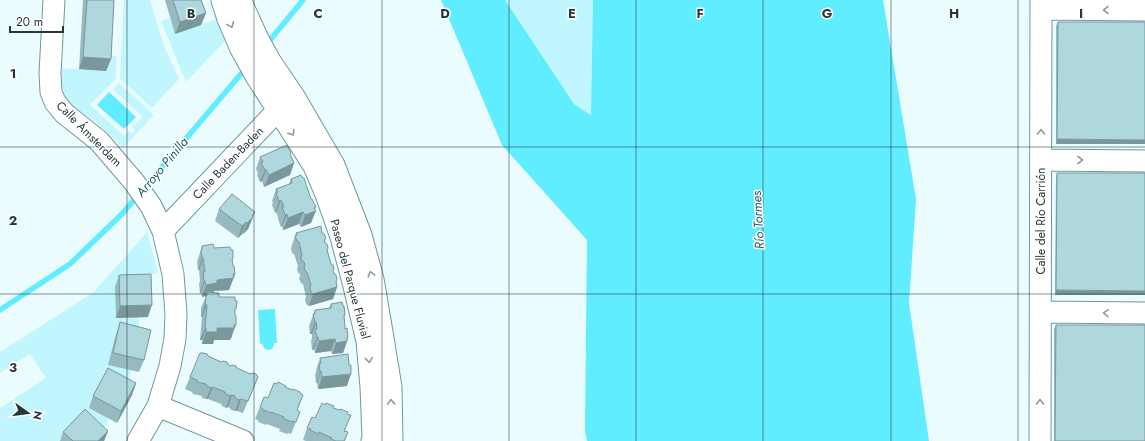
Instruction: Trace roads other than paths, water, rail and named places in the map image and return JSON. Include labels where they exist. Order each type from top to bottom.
[{"type":"street","name":"Calle Ámsterdam","points":[[54,0],[50,73],[51,92],[55,102],[64,113],[98,141],[134,182],[151,206],[163,231],[173,274],[176,314],[175,339],[170,366],[158,406],[138,441]]},
{"type":"street","name":"Paseo del Parque Fluvial","points":[[222,0],[228,20],[249,44],[270,61],[295,98],[334,165],[361,235],[373,279],[383,338],[390,387],[392,441]]},
{"type":"street","name":"Paseo del Parque Fluvial","points":[[242,0],[256,76],[314,166],[341,237],[353,282],[366,342],[371,387],[372,441]]},
{"type":"street","points":[[1041,5],[1145,10]]},
{"type":"street","name":"Calle del Río Carrión","points":[[1040,441],[1041,5]]},
{"type":"street","name":"Calle Baden-Baden","points":[[163,231],[278,110],[295,98]]},
{"type":"street","points":[[1041,160],[1145,161]]},
{"type":"street","points":[[1041,312],[1145,314]]},
{"type":"street","points":[[158,406],[243,441]]},
{"type":"water","name":"Río Tormes","points":[[441,0],[505,0],[574,104],[591,115],[593,0],[883,0],[916,199],[909,303],[929,441],[587,441],[585,432],[587,240],[502,145]]},
{"type":"water","points":[[109,92],[136,117],[124,129],[97,105]]},
{"type":"water","points":[[275,309],[277,343],[274,343],[272,349],[267,350],[262,344],[260,344],[258,310]]},
{"type":"waterway","name":"Arroyo Pinilla","points":[[266,45],[303,0]]},
{"type":"waterway","name":"Arroyo Pinilla","points":[[0,310],[70,264],[122,214],[246,68]]}]
